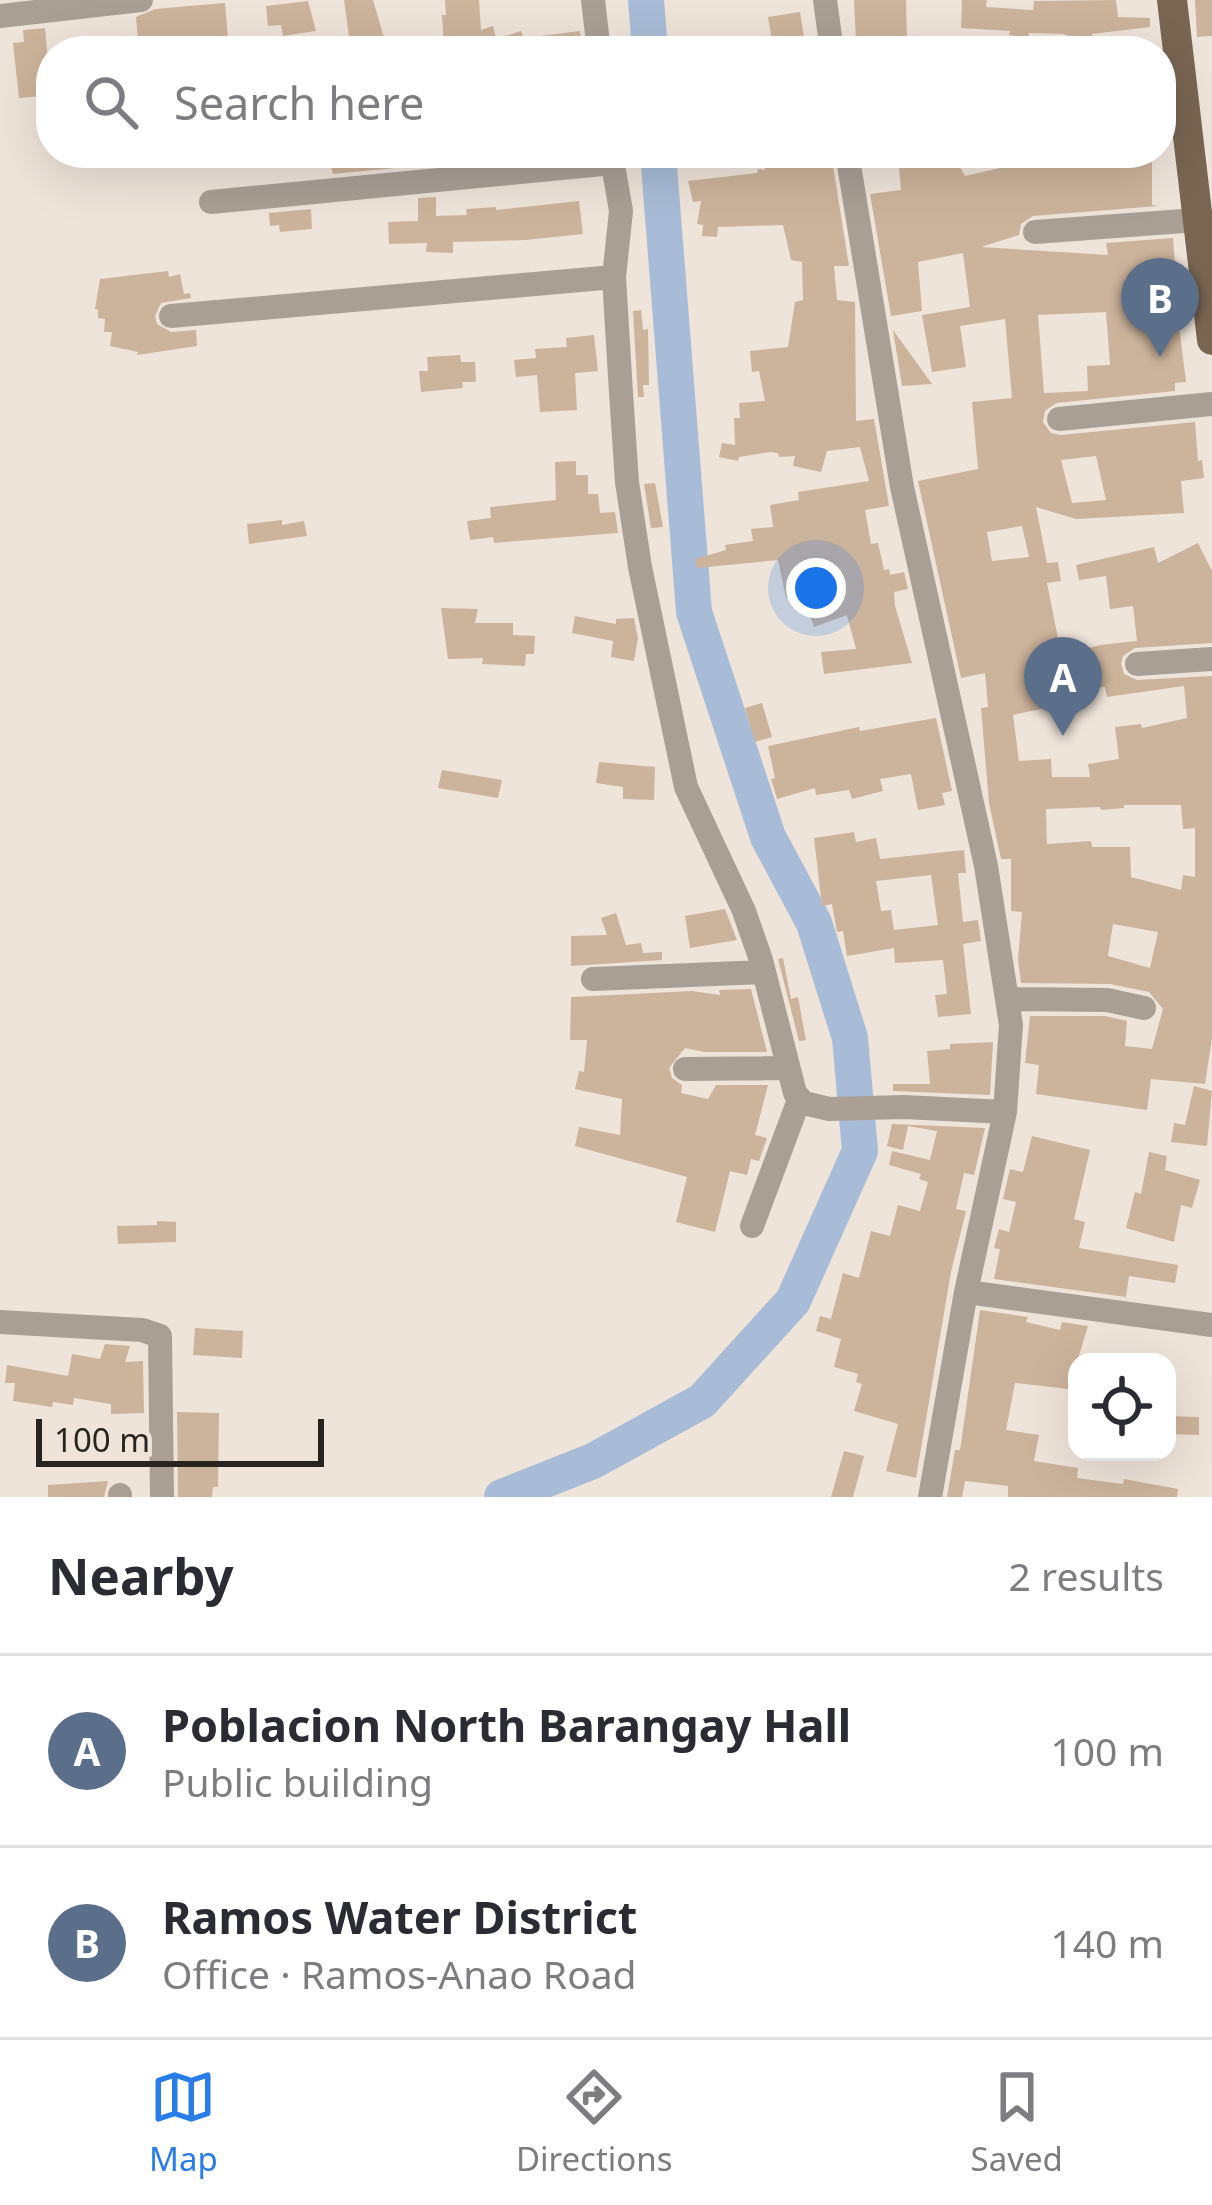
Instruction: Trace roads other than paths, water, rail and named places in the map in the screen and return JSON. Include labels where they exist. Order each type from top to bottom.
[{"type":"main road","points":[[1172,0],[1212,340]]},
{"type":"street","points":[[0,16],[141,0]]},
{"type":"street","points":[[593,0],[597,36]]},
{"type":"street","points":[[825,0],[830,36]]},
{"type":"street","points":[[211,202],[521,168]]},
{"type":"street","points":[[614,168],[621,211],[614,277],[632,527],[686,787],[744,911],[799,1100],[752,1226]]},
{"type":"street","points":[[850,168],[902,488],[986,866],[1008,999],[1011,1060],[1005,1112],[966,1292],[930,1497]]},
{"type":"street","points":[[1035,232],[1197,220]]},
{"type":"street","points":[[171,316],[614,277]]},
{"type":"street","points":[[1059,419],[1212,404]]},
{"type":"street","points":[[1137,664],[1212,659]]},
{"type":"street","points":[[593,979],[764,972]]},
{"type":"street","points":[[1008,999],[1107,1000],[1144,1008]]},
{"type":"street","points":[[685,1069],[788,1068]]},
{"type":"street","points":[[799,1100],[829,1109],[1005,1112]]},
{"type":"street","points":[[966,1292],[1212,1325]]},
{"type":"street","points":[[0,1322],[142,1330],[160,1336],[162,1497]]},
{"type":"waterway","points":[[646,0],[649,36]]},
{"type":"waterway","points":[[502,1497],[593,1461],[702,1401],[793,1301],[860,1151],[850,1038],[814,923],[768,837],[694,612],[659,168]]},
{"type":"place","name":"Ramos Water District","points":[[1160,357]]},
{"type":"place","name":"Poblacion North Barangay Hall","points":[[1063,736]]}]
